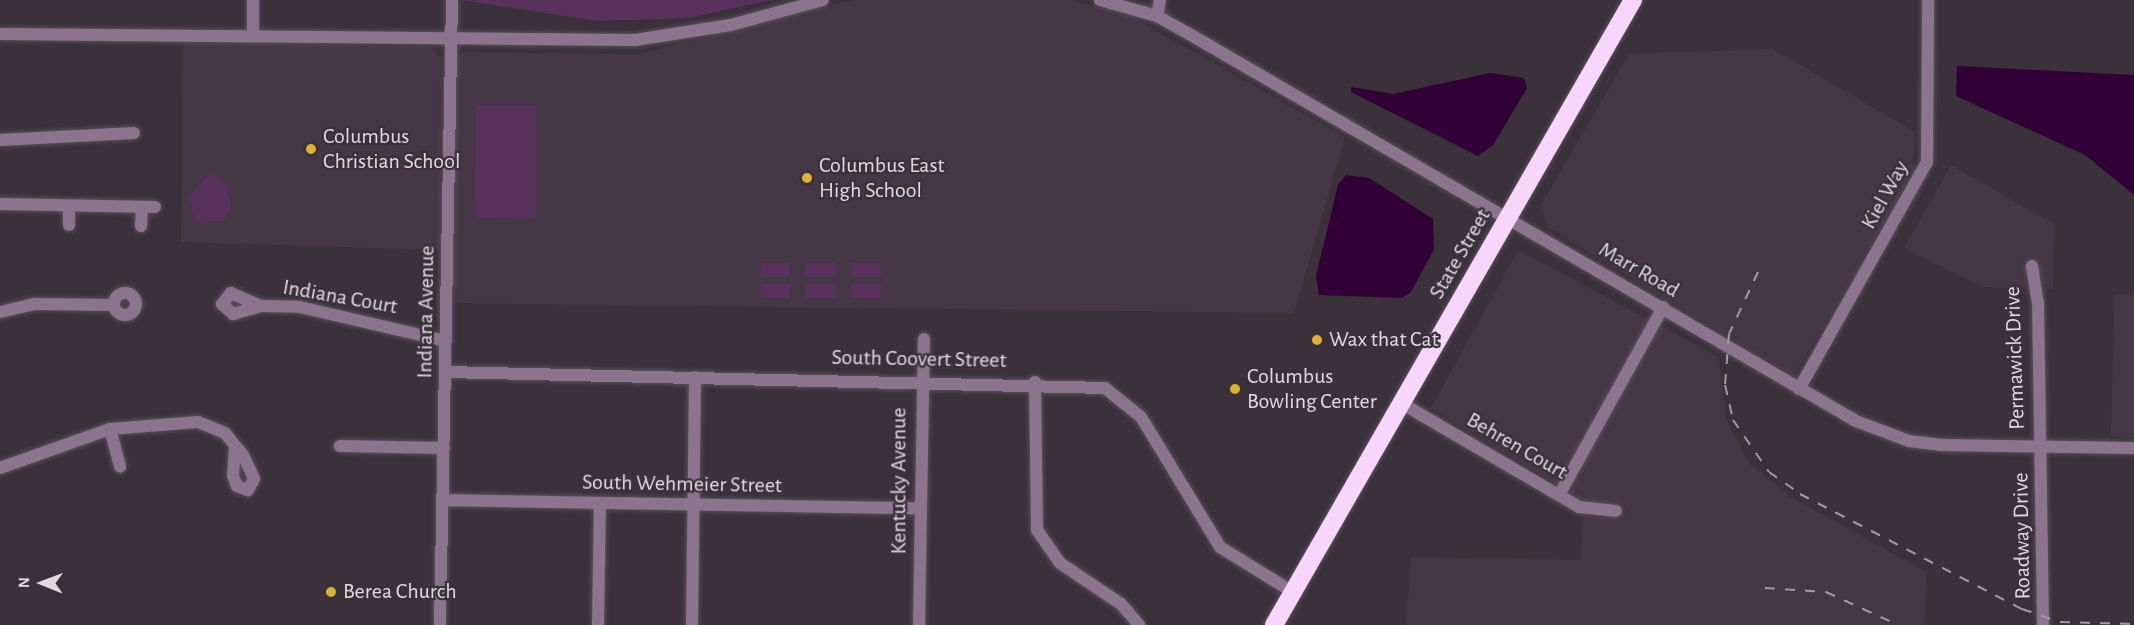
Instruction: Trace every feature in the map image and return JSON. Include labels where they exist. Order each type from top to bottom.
[{"type":"highway","name":"State Street","points":[[1274,625],[1633,0]]},
{"type":"street","points":[[253,0],[253,35]]},
{"type":"street","name":"Indiana Avenue","points":[[440,625],[453,0]]},
{"type":"street","points":[[0,34],[634,40],[731,25],[823,0]]},
{"type":"street","name":"Marr Road","points":[[1100,0],[1157,16],[1508,220],[1663,307],[1856,421],[1909,441],[2042,447],[2134,448]]},
{"type":"street","points":[[1157,16],[1160,0]]},
{"type":"street","name":"Kiel Way","points":[[1799,389],[1927,162],[1928,0]]},
{"type":"street","points":[[0,140],[134,133]]},
{"type":"street","points":[[0,204],[155,207]]},
{"type":"street","points":[[69,206],[69,225]]},
{"type":"street","points":[[141,226],[142,207]]},
{"type":"street","name":"Permawick Drive","points":[[2032,266],[2038,302],[2042,447]]},
{"type":"street","points":[[0,312],[34,304],[113,305]]},
{"type":"street","name":"Indiana Court","points":[[261,306],[358,317],[446,341]]},
{"type":"street","points":[[1558,495],[1663,307]]},
{"type":"street","name":"Kentucky Avenue","points":[[919,625],[921,380],[924,339]]},
{"type":"street","name":"South Coovert Street","points":[[446,372],[1085,383],[1122,397],[1141,417],[1215,542],[1293,592]]},
{"type":"street","points":[[692,625],[695,377]]},
{"type":"street","points":[[1035,382],[1037,530],[1060,563],[1121,603],[1139,625]]},
{"type":"street","name":"Behren Court","points":[[1401,403],[1579,507],[1616,511]]},
{"type":"street","points":[[0,468],[110,429],[198,422],[225,433],[235,448]]},
{"type":"street","points":[[110,429],[120,467]]},
{"type":"street","points":[[340,446],[444,448]]},
{"type":"street","name":"Roadway Drive","points":[[2042,447],[2043,625]]},
{"type":"street","name":"South Wehmeier Street","points":[[443,500],[920,508]]},
{"type":"street","points":[[597,625],[600,504]]},
{"type":"shaded area","points":[[460,0],[771,0],[689,18],[597,21]]},
{"type":"shaded area","name":"Columbus East High School","points":[[852,0],[1072,0],[1129,15],[1345,137],[1294,313],[452,303],[456,59],[463,52],[638,54]]},
{"type":"shaded area","name":"Columbus Christian School","points":[[183,42],[430,47],[441,57],[439,250],[181,242]]},
{"type":"shaded area","points":[[1773,49],[1915,132],[1914,171],[1794,376],[1548,228],[1541,205],[1629,54]]},
{"type":"shaded area","points":[[1957,66],[2134,75],[2134,195],[2085,155],[1956,96]]},
{"type":"shaded area","points":[[1490,73],[1524,78],[1527,88],[1493,145],[1478,156],[1351,92],[1351,87],[1393,94]]},
{"type":"shaded area","points":[[476,105],[536,105],[536,219],[475,218]]},
{"type":"shaded area","points":[[1951,165],[2054,224],[2053,289],[1983,287],[1904,248]]},
{"type":"shaded area","points":[[210,174],[226,183],[231,204],[224,221],[195,222],[189,197]]},
{"type":"shaded area","points":[[1346,175],[1369,178],[1433,219],[1434,249],[1411,292],[1402,298],[1319,295],[1316,276],[1338,185]]},
{"type":"shaded area","points":[[1518,250],[1719,357],[1726,418],[1748,462],[1791,497],[1927,572],[1924,625],[1406,625],[1411,557],[1580,560],[1585,501],[1431,408]]},
{"type":"shaded area","points":[[760,263],[790,263],[790,277],[761,277]]},
{"type":"shaded area","points":[[806,263],[835,263],[836,277],[806,277]]},
{"type":"shaded area","points":[[851,263],[881,263],[881,277],[851,277]]},
{"type":"shaded area","points":[[761,284],[790,284],[790,298],[761,298]]},
{"type":"shaded area","points":[[806,284],[835,284],[835,298],[806,298]]},
{"type":"shaded area","points":[[851,284],[881,284],[881,298],[851,298]]},
{"type":"shaded area","points":[[2114,295],[2134,295],[2134,438],[2111,437]]},
{"type":"railway","points":[[1758,272],[1729,334],[1725,385],[1733,420],[1769,472],[1800,494],[2022,609],[2060,622],[2134,624]]},
{"type":"railway","points":[[1765,588],[1826,592],[1898,625]]},
{"type":"place","name":"Columbus Christian School","points":[[311,149]]},
{"type":"place","name":"Columbus East High School","points":[[807,178]]},
{"type":"place","name":"Wax that Cat","points":[[1317,340]]},
{"type":"place","name":"Columbus Bowling Center","points":[[1235,389]]},
{"type":"place","name":"Berea Church","points":[[331,592]]}]
